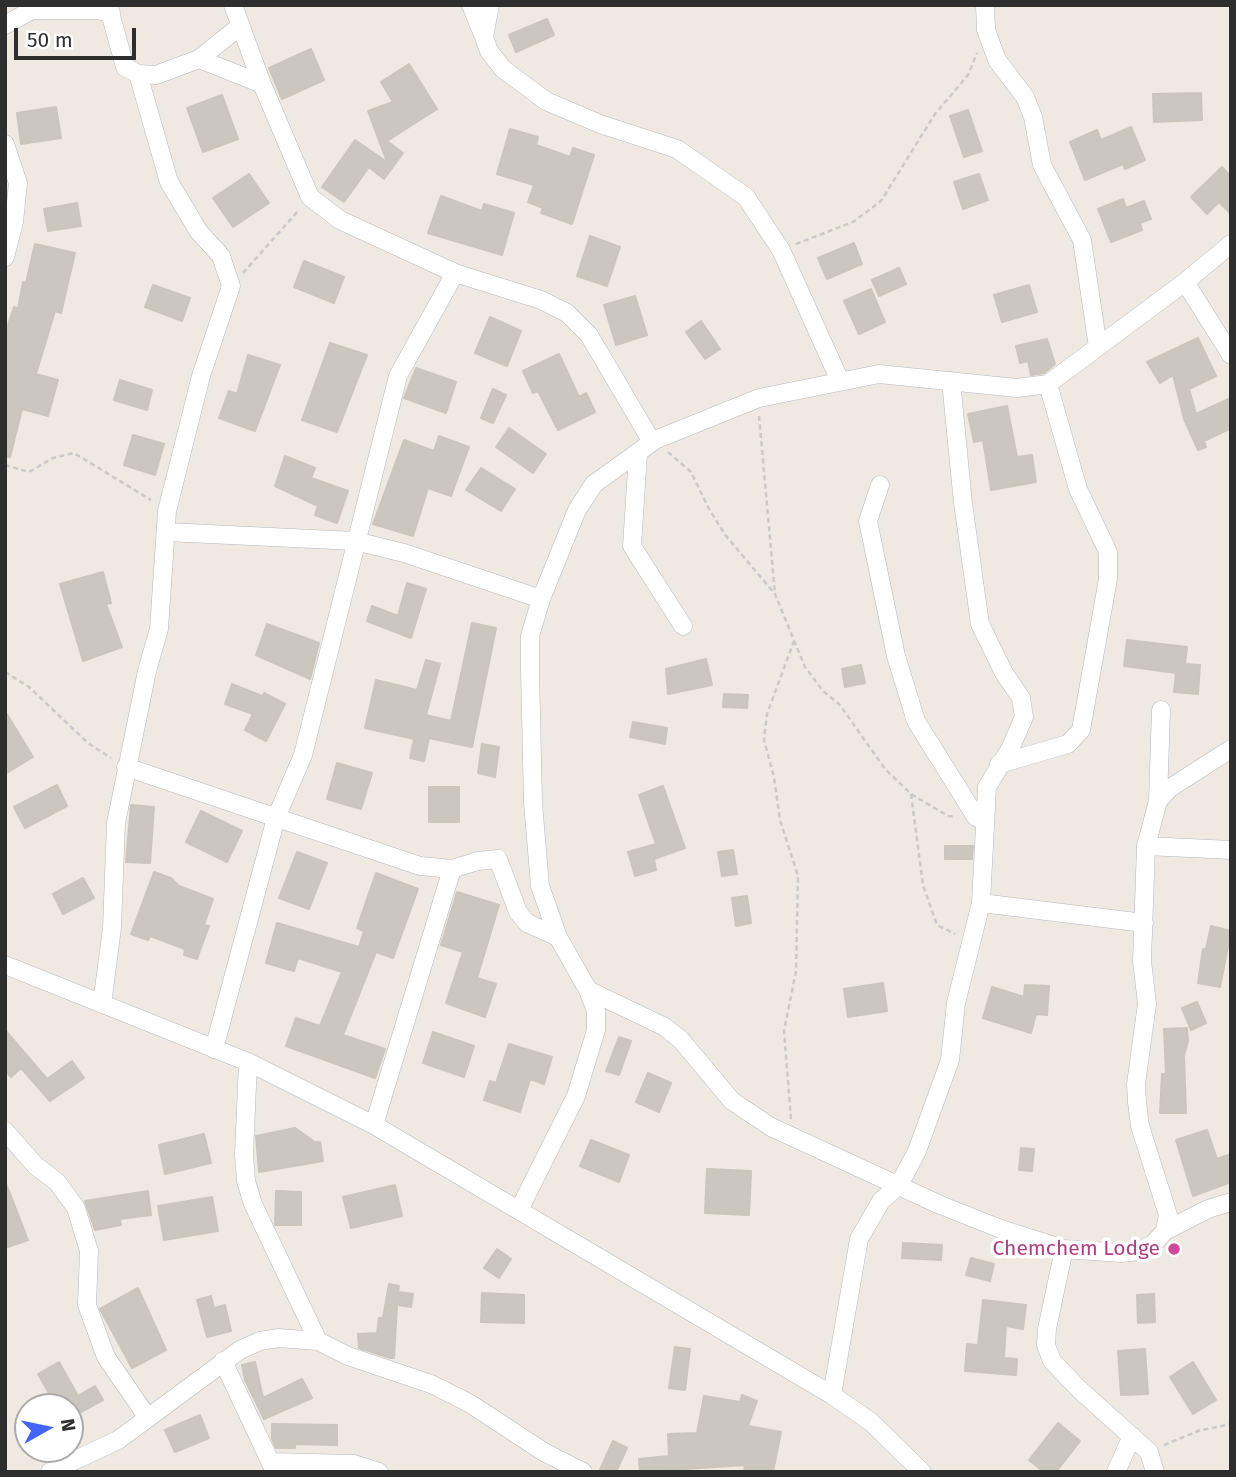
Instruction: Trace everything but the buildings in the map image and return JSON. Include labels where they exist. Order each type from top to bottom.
[{"type":"street","points":[[233,5],[239,27],[310,197],[340,220],[455,273],[541,300],[577,321],[653,441]]},
{"type":"street","points":[[471,5],[489,51],[503,69],[546,101],[600,124],[677,149],[714,172],[746,197],[781,250],[840,381]]},
{"type":"street","points":[[484,37],[490,5]]},
{"type":"street","points":[[985,5],[986,30],[997,60],[1025,97],[1033,117],[1042,164],[1082,240],[1098,347]]},
{"type":"street","points":[[5,25],[37,8],[110,9],[125,68],[138,74],[156,75],[199,59],[239,27]]},
{"type":"street","points":[[199,59],[262,84]]},
{"type":"street","points":[[102,1004],[112,928],[116,823],[126,767],[159,629],[167,511],[201,376],[231,286],[221,256],[199,232],[169,182],[138,74]]},
{"type":"street","points":[[5,144],[18,183],[15,222],[5,257]]},
{"type":"street","points":[[519,1210],[576,1096],[596,1030],[596,1011],[588,990],[558,937],[540,886],[533,803],[530,636],[541,599],[577,510],[594,484],[653,441],[759,398],[879,374],[1017,388],[1048,384],[1185,282],[1231,244]]},
{"type":"street","points":[[214,1049],[276,818],[303,755],[398,376],[455,273]]},
{"type":"street","points":[[1185,282],[1231,355]]},
{"type":"street","points":[[832,1395],[859,1239],[881,1201],[899,1185],[917,1150],[950,1060],[956,1003],[981,903],[980,818],[987,787],[1010,750],[1024,717],[1021,698],[1004,673],[980,624],[963,503],[951,381]]},
{"type":"street","points":[[999,764],[1068,744],[1081,730],[1108,579],[1108,552],[1078,489],[1048,384]]},
{"type":"street","points":[[638,454],[632,546],[683,626]]},
{"type":"street","points":[[880,485],[868,521],[896,656],[916,721],[980,818]]},
{"type":"street","points":[[167,532],[355,541],[404,553],[541,599]]},
{"type":"street","points":[[1161,710],[1158,801],[1146,846],[1142,961],[1147,1004],[1136,1084],[1140,1126],[1168,1215],[1165,1231]]},
{"type":"street","points":[[1158,801],[1170,788],[1231,749]]},
{"type":"street","points":[[126,767],[421,866],[452,869],[478,861],[498,859],[518,912],[527,923],[558,937]]},
{"type":"street","points":[[1146,846],[1231,850]]},
{"type":"street","points":[[374,1125],[452,869]]},
{"type":"street","points":[[981,903],[1144,923]]},
{"type":"street","points":[[5,965],[248,1062],[374,1125],[832,1395],[871,1422],[922,1472]]},
{"type":"street","points":[[588,990],[665,1027],[681,1040],[714,1081],[745,1112],[793,1137],[1001,1229],[1064,1249],[1121,1253],[1140,1251],[1153,1244],[1165,1231],[1208,1209],[1231,1202]]},
{"type":"street","points":[[248,1062],[244,1155],[246,1181],[253,1204],[318,1341]]},
{"type":"street","points":[[5,1130],[36,1166],[57,1182],[76,1208],[89,1251],[87,1305],[106,1357],[148,1418]]},
{"type":"street","points":[[1064,1249],[1051,1304],[1046,1345],[1052,1361],[1070,1381],[1149,1452],[1155,1472]]},
{"type":"street","points":[[50,1472],[118,1440],[223,1360],[260,1341],[279,1338],[318,1341],[348,1356],[431,1384],[469,1403],[544,1452],[583,1472]]},
{"type":"street","points":[[223,1360],[273,1467],[355,1464],[379,1472]]},
{"type":"street","points":[[1116,1472],[1132,1436]]},
{"type":"path","points":[[781,250],[853,222],[881,201],[936,114],[968,75],[986,30]]},
{"type":"path","points":[[231,286],[310,197]]},
{"type":"path","points":[[759,398],[759,433],[775,594],[805,667],[840,705],[885,769],[911,794],[948,816],[980,818]]},
{"type":"path","points":[[653,441],[691,472],[726,536],[775,594]]},
{"type":"path","points":[[5,465],[29,472],[53,458],[74,453],[167,511]]},
{"type":"path","points":[[793,1137],[784,1031],[796,971],[798,876],[780,820],[775,777],[764,740],[767,715],[794,641]]},
{"type":"path","points":[[5,672],[29,687],[88,743],[126,767]]},
{"type":"path","points":[[911,794],[918,863],[937,925],[971,943]]},
{"type":"path","points":[[1149,1452],[1198,1431],[1231,1423]]},
{"type":"place","name":"Chemchem Lodge","points":[[1174,1249]]}]
